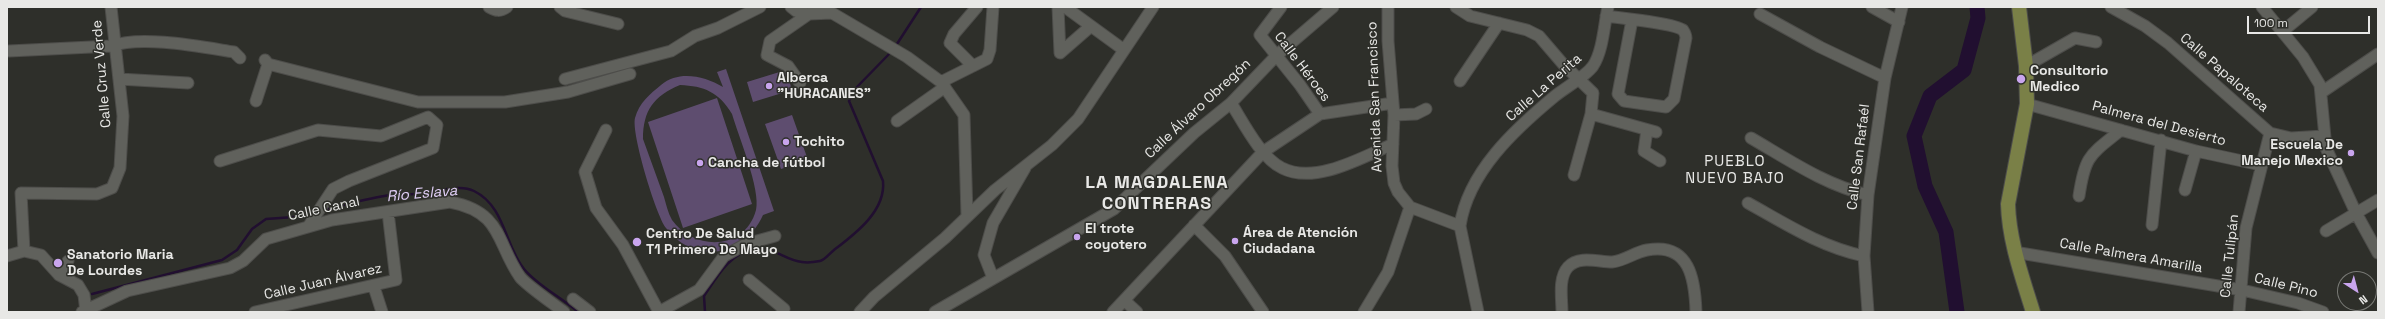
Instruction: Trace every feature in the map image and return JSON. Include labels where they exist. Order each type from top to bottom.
[{"type":"main road","points":[[2019,7],[2026,66],[2027,104],[2008,204],[2014,252],[2033,312]]},
{"type":"street","name":"Calle Cruz Verde","points":[[24,250],[21,192],[97,194],[112,188],[120,168],[123,116],[117,44],[111,7]]},
{"type":"street","points":[[489,7],[496,10],[502,10],[507,7]]},
{"type":"street","points":[[560,7],[565,11],[618,24]]},
{"type":"street","points":[[565,80],[671,51],[695,36],[718,28],[760,7]]},
{"type":"street","points":[[791,7],[796,11],[809,14],[832,14],[907,57],[943,84],[964,115],[967,215]]},
{"type":"street","points":[[800,83],[788,66],[767,55],[767,51],[770,41],[819,7]]},
{"type":"street","points":[[973,66],[950,43],[954,34],[977,7]]},
{"type":"street","points":[[897,121],[943,84],[984,61],[989,54],[993,7]]},
{"type":"street","points":[[1058,7],[1060,53],[1091,26]]},
{"type":"street","points":[[1065,7],[1124,50]]},
{"type":"street","points":[[860,312],[874,297],[945,238],[967,215],[1052,144],[1078,119],[1153,7]]},
{"type":"street","name":"Calle Héroes","points":[[1281,7],[1260,35],[1300,85],[1320,114],[1393,103]]},
{"type":"street","name":"Calle Álvaro Obregón","points":[[935,312],[1114,209],[1194,134],[1231,103],[1277,55],[1333,7]]},
{"type":"street","name":"Avenida San Francisco","points":[[1388,7],[1388,41],[1394,115],[1392,166],[1394,183],[1398,192],[1410,207]]},
{"type":"street","points":[[1456,7],[1470,16],[1527,30],[1539,36],[1563,64],[1593,93],[1591,114],[1574,175]]},
{"type":"street","points":[[1872,7],[1899,22]]},
{"type":"street","name":"Calle San Rafaél","points":[[1868,312],[1864,256],[1868,195],[1885,78],[1902,7]]},
{"type":"street","name":"Calle Papaloteca","points":[[2112,7],[2145,26],[2168,44],[2270,133],[2291,138],[2324,136]]},
{"type":"street","points":[[2262,7],[2283,32],[2312,72],[2322,92],[2326,148],[2356,212],[2378,253]]},
{"type":"street","points":[[2283,32],[2312,7]]},
{"type":"street","points":[[1607,11],[1632,20],[1678,28],[1686,36],[1674,99],[1666,107],[1624,100],[1618,94],[1632,20]]},
{"type":"street","name":"Calle La Perita","points":[[1460,226],[1462,215],[1473,186],[1489,162],[1530,117],[1592,68],[1596,61],[1607,11]]},
{"type":"street","points":[[1760,14],[1820,47],[1885,78]]},
{"type":"street","points":[[1460,81],[1500,23]]},
{"type":"street","points":[[2026,66],[2076,38],[2096,42]]},
{"type":"street","points":[[9,51],[112,46],[122,42],[160,42],[234,52],[240,58]]},
{"type":"street","points":[[2322,92],[2378,54]]},
{"type":"street","points":[[256,101],[266,62],[418,102],[506,102],[568,92],[630,74]]},
{"type":"street","points":[[119,79],[188,82]]},
{"type":"street","points":[[1231,103],[1263,152],[1281,168],[1294,172],[1328,171],[1393,144]]},
{"type":"street","name":"Palmera del Desierto","points":[[2027,104],[2161,140],[2196,151],[2261,165]]},
{"type":"street","points":[[1394,115],[1416,114],[1426,109]]},
{"type":"street","points":[[1113,312],[1125,301],[1263,152],[1320,114]]},
{"type":"street","points":[[1591,114],[1652,131],[1644,151],[1660,161]]},
{"type":"street","points":[[220,161],[318,130],[381,136],[428,117],[433,120],[437,125],[433,148],[349,181],[333,189],[308,227]]},
{"type":"street","points":[[606,130],[585,172],[596,208],[623,245],[659,312],[699,290],[724,256],[746,244],[775,236]]},
{"type":"street","points":[[2079,196],[2085,164],[2090,157],[2121,130]]},
{"type":"street","name":"Calle Tulipán","points":[[2240,312],[2246,228],[2270,133]]},
{"type":"street","points":[[1751,138],[1826,182],[1848,191],[1868,195]]},
{"type":"street","points":[[2152,225],[2161,140]]},
{"type":"street","points":[[2185,190],[2196,151]]},
{"type":"street","points":[[994,278],[984,255],[993,223],[1029,162]]},
{"type":"street","points":[[2326,231],[2378,200]]},
{"type":"street","name":"Calle Canal","points":[[84,311],[127,291],[230,268],[243,261],[266,239],[332,220],[450,202],[468,206],[488,219],[501,237],[521,278],[564,312]]},
{"type":"street","points":[[1748,203],[1806,236],[1834,248],[1864,256]]},
{"type":"street","points":[[1364,312],[1388,272],[1410,207],[1460,226],[1478,312]]},
{"type":"street","name":"Calle Juan Álvarez","points":[[256,312],[374,287],[396,280],[388,212]]},
{"type":"street","points":[[1194,225],[1225,256],[1263,312]]},
{"type":"street","points":[[1562,312],[1562,280],[1568,267],[1574,263],[1580,260],[1614,262],[1646,250],[1660,248],[1670,251],[1682,259],[1688,267],[1695,287],[1696,312]]},
{"type":"street","points":[[7,256],[24,250],[41,254],[60,275],[78,285],[84,295],[84,311]]},
{"type":"street","name":"Calle Palmera Amarilla","points":[[2014,252],[2242,290]]},
{"type":"street","points":[[60,275],[68,260]]},
{"type":"street","points":[[749,280],[784,309],[782,312]]},
{"type":"street","points":[[374,287],[382,312]]},
{"type":"street","name":"Calle Pino","points":[[2242,290],[2298,303],[2323,312]]},
{"type":"street","points":[[574,299],[590,312]]},
{"type":"street","points":[[1125,301],[1137,312]]},
{"type":"shaded area","points":[[726,69],[774,211],[763,215],[755,229],[744,240],[732,247],[719,251],[705,251],[691,248],[678,240],[666,228],[656,207],[645,174],[637,140],[635,118],[645,99],[668,80],[676,77],[692,76],[708,80],[723,87],[717,72]],"holes":[[[680,85],[704,89],[716,95],[727,106],[732,114],[748,162],[755,190],[757,201],[756,210],[750,223],[741,233],[730,239],[718,242],[705,241],[693,237],[681,230],[672,220],[643,139],[645,120],[648,112],[657,99],[671,89]]]},
{"type":"shaded area","name":"Alberca \"HURACANES\"","points":[[786,70],[792,90],[753,102],[747,82]]},
{"type":"shaded area","name":"Cancha de fútbol","points":[[717,98],[752,204],[683,228],[648,122]]},
{"type":"shaded area","name":"Tochito","points":[[792,115],[808,160],[781,169],[765,124]]},
{"type":"waterway","points":[[895,47],[921,7]]},
{"type":"waterway","points":[[1957,312],[1946,232],[1925,186],[1914,136],[1930,96],[1964,70],[1978,18],[1977,7]]},
{"type":"waterway","points":[[705,312],[704,296],[724,267],[737,256],[753,249],[760,248],[772,251],[796,261],[820,261],[826,258],[832,251],[851,237],[868,221],[880,202],[883,192],[883,181],[849,101],[855,89],[892,51]]},
{"type":"waterway","name":"Río Eslava","points":[[327,209],[366,199],[390,195],[422,194],[456,188],[474,191],[492,206],[504,227],[518,260],[524,269],[536,281],[578,312]]},
{"type":"waterway","name":"Río Eslava","points":[[92,294],[222,260],[237,250],[252,229],[266,219],[294,217]]},
{"type":"place","name":"Consultorio Medico","points":[[2021,79]]},
{"type":"place","name":"Alberca \"HURACANES\"","points":[[769,86]]},
{"type":"place","name":"Tochito","points":[[786,142]]},
{"type":"place","name":"Escuela De Manejo Mexico","points":[[2351,153]]},
{"type":"place","name":"Cancha de fútbol","points":[[700,163]]},
{"type":"place","name":"El trote coyotero","points":[[1077,237]]},
{"type":"place","name":"Área de Atención Ciudadana","points":[[1235,241]]},
{"type":"place","name":"Centro De Salud T1 Primero De Mayo","points":[[637,242]]},
{"type":"place","name":"Sanatorio Maria De Lourdes","points":[[58,263]]},
{"type":"district","name":"PUEBLO NUEVO BAJO","points":[[1735,170]]},
{"type":"district","name":"LA MAGDALENA CONTRERAS","points":[[1157,193]]}]
